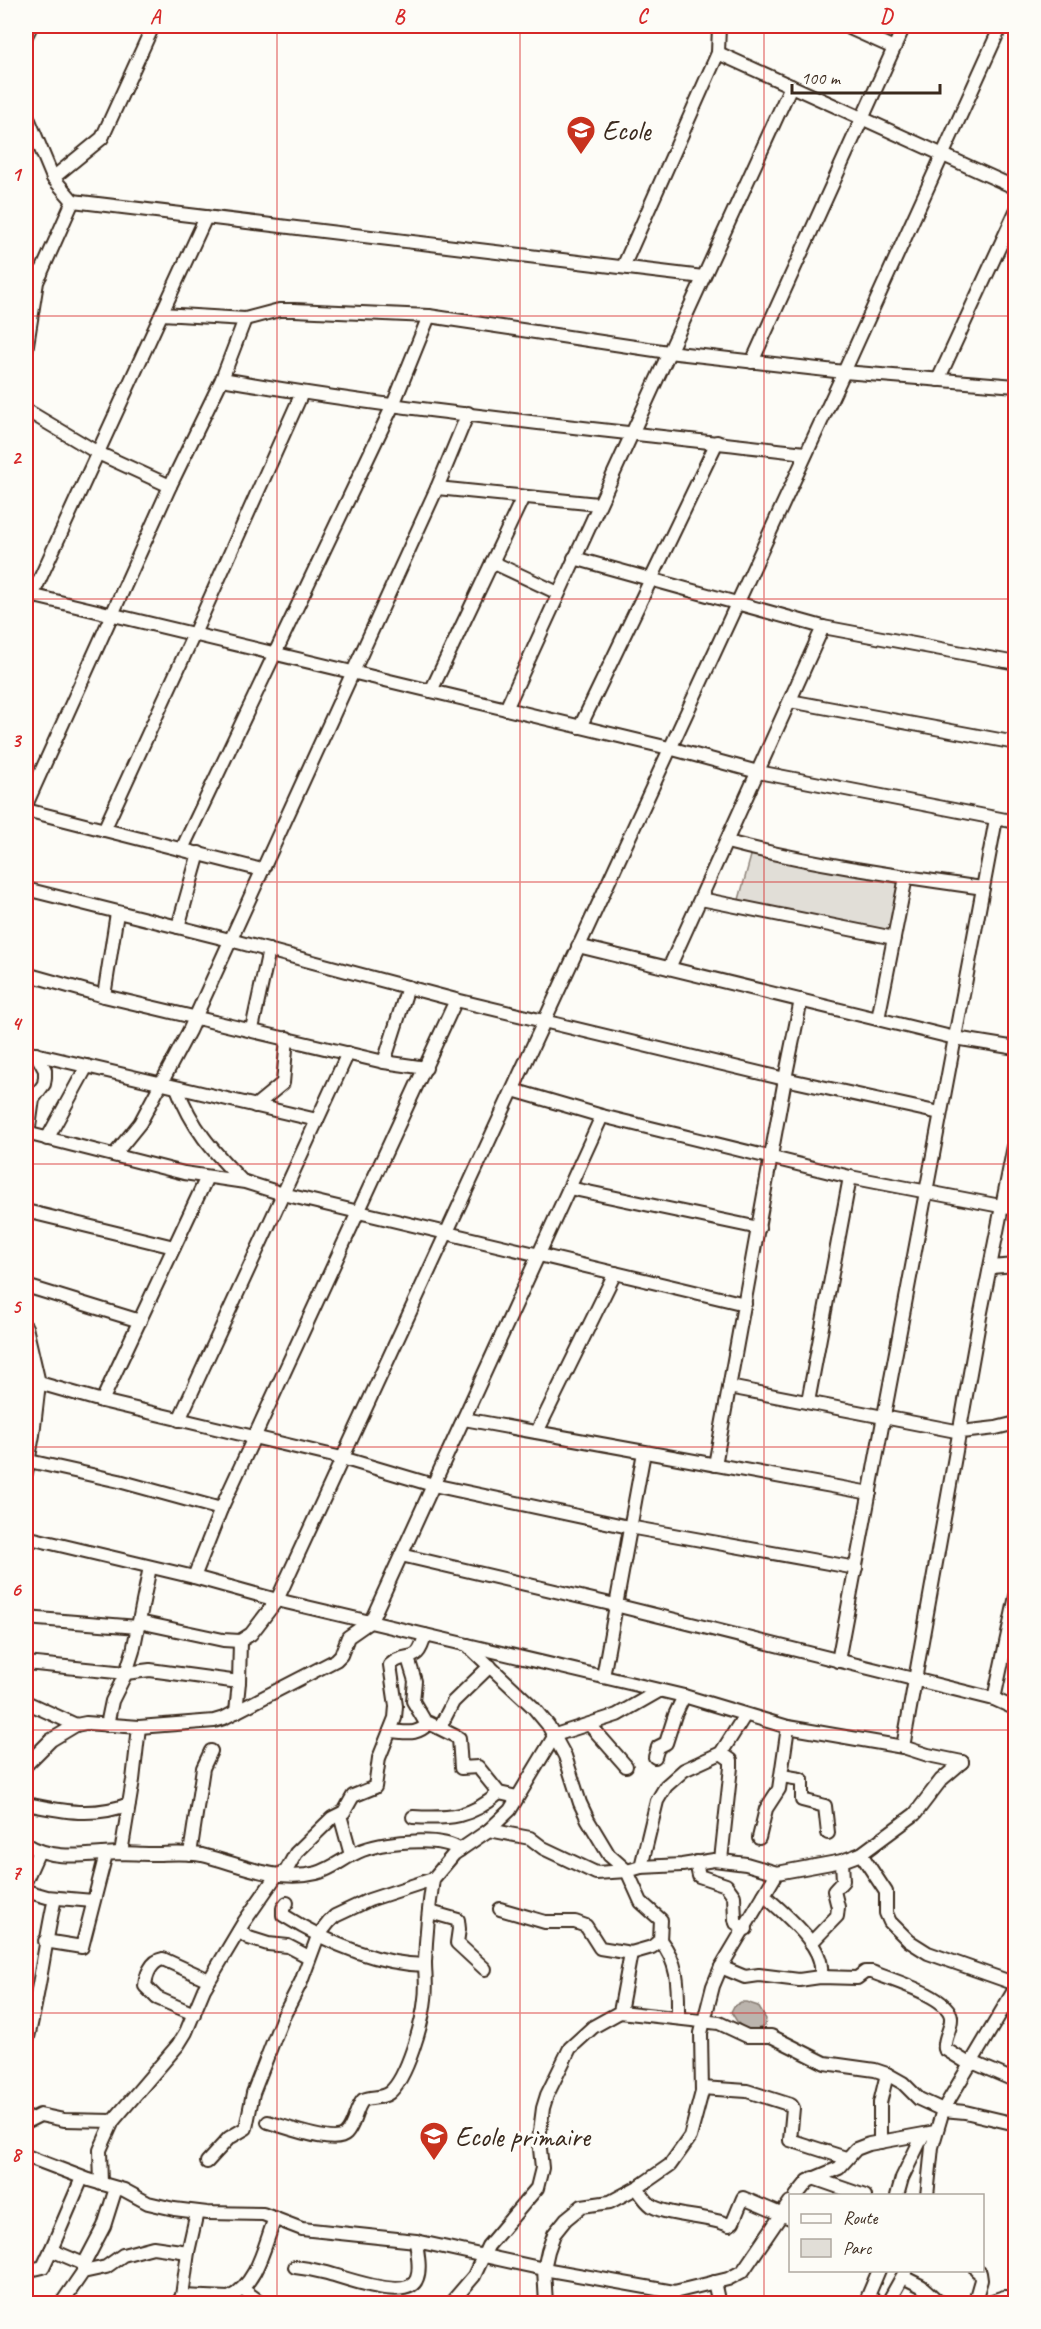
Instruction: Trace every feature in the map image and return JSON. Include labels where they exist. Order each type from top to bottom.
[{"type":"street","points":[[26,36],[31,26]]},
{"type":"street","points":[[53,178],[102,138],[153,26]]},
{"type":"street","points":[[623,267],[718,53],[719,26]]},
{"type":"street","points":[[845,26],[894,48]]},
{"type":"street","points":[[752,362],[904,26]]},
{"type":"street","points":[[26,1618],[138,1624],[240,1641],[251,1635],[277,1600],[844,372],[1001,26]]},
{"type":"street","points":[[718,53],[1016,188]]},
{"type":"street","points":[[506,709],[791,86]]},
{"type":"street","points":[[26,113],[53,178],[74,201],[703,277]]},
{"type":"street","points":[[26,351],[37,282],[74,201]]},
{"type":"street","points":[[938,380],[1016,211]]},
{"type":"street","points":[[26,609],[29,595],[98,453],[206,217]]},
{"type":"street","points":[[26,270],[41,274]]},
{"type":"street","points":[[162,314],[245,319],[279,310],[429,316],[668,352],[844,372],[1016,386]]},
{"type":"street","points":[[182,849],[393,405],[429,316]]},
{"type":"street","points":[[245,319],[222,379],[111,614],[26,808],[262,870]]},
{"type":"street","points":[[222,379],[302,393],[393,405],[805,453]]},
{"type":"street","points":[[104,830],[302,393]]},
{"type":"street","points":[[26,410],[98,453],[170,486]]},
{"type":"street","points":[[114,1155],[140,1123],[195,1017],[354,672],[437,488],[468,413]]},
{"type":"street","points":[[580,727],[717,442]]},
{"type":"street","points":[[437,488],[598,504]]},
{"type":"street","points":[[431,691],[523,497]]},
{"type":"street","points":[[574,558],[824,627],[1016,663]]},
{"type":"street","points":[[492,562],[558,593]]},
{"type":"street","points":[[29,595],[669,748],[758,772],[1016,822]]},
{"type":"street","points":[[669,968],[824,627]]},
{"type":"street","points":[[790,701],[1016,743]]},
{"type":"street","points":[[838,1661],[996,819]]},
{"type":"street","points":[[727,842],[753,849],[906,877],[982,888]]},
{"type":"street","points":[[178,927],[199,853]]},
{"type":"street","points":[[878,1019],[906,877]]},
{"type":"street","points":[[26,889],[544,1021],[785,1079],[940,1113]]},
{"type":"street","points":[[701,898],[894,938]]},
{"type":"street","points":[[104,996],[117,913]]},
{"type":"street","points":[[578,946],[955,1038],[1016,1048]]},
{"type":"street","points":[[252,1029],[269,950]]},
{"type":"street","points":[[26,974],[104,996],[252,1029],[384,1062],[426,1068]]},
{"type":"street","points":[[384,1062],[408,987]]},
{"type":"street","points":[[194,1576],[220,1509],[456,999]]},
{"type":"street","points":[[715,1465],[801,1000]]},
{"type":"street","points":[[255,1106],[283,1083],[287,1038]]},
{"type":"street","points":[[31,1053],[317,1120]]},
{"type":"street","points":[[31,1053],[45,1070],[45,1077],[44,1084],[33,1100],[27,1134],[160,1168],[242,1181],[283,1194],[745,1304]]},
{"type":"street","points":[[179,1420],[348,1053]]},
{"type":"street","points":[[48,1139],[87,1066]]},
{"type":"street","points":[[177,1088],[186,1113],[196,1129],[220,1159],[242,1181]]},
{"type":"street","points":[[513,1090],[602,1116],[850,1177],[1016,1209]]},
{"type":"street","points":[[26,1763],[51,1740],[76,1725],[86,1723],[139,1727],[214,1721],[236,1712],[336,1660],[341,1655],[348,1637],[371,1621],[602,1116]]},
{"type":"street","points":[[903,1747],[980,1317],[1016,1136]]},
{"type":"street","points":[[102,1401],[207,1177]]},
{"type":"street","points":[[808,1402],[850,1177]]},
{"type":"street","points":[[569,1188],[759,1228]]},
{"type":"street","points":[[26,1211],[174,1247]]},
{"type":"street","points":[[991,1267],[1016,1265]]},
{"type":"street","points":[[537,1432],[615,1273]]},
{"type":"street","points":[[26,1286],[140,1321]]},
{"type":"street","points":[[26,1327],[39,1383],[27,1467],[119,1481],[220,1509]]},
{"type":"street","points":[[39,1383],[102,1401],[342,1458],[433,1485],[629,1527],[856,1568]]},
{"type":"street","points":[[729,1387],[961,1432],[1016,1423]]},
{"type":"street","points":[[464,1419],[870,1493]]},
{"type":"street","points":[[603,1677],[644,1452]]},
{"type":"street","points":[[26,1537],[194,1576],[277,1600],[684,1696],[788,1727],[903,1747],[962,1762],[941,1780],[915,1814],[861,1854],[842,1861],[777,1873],[721,1860],[641,1867],[602,1874],[592,1872],[543,1848],[530,1838],[489,1830]]},
{"type":"street","points":[[401,1555],[615,1605],[994,1699],[1016,1709]]},
{"type":"street","points":[[107,1725],[112,1701],[134,1651],[150,1567]]},
{"type":"street","points":[[994,1699],[1016,1596]]},
{"type":"street","points":[[101,2184],[100,2150],[113,2121],[186,2032],[209,1980],[276,1876],[286,1871],[296,1853],[332,1818],[340,1815],[353,1796],[375,1787],[379,1758],[395,1718],[396,1706],[390,1665],[394,1661],[415,1656],[421,1650],[425,1635]]},
{"type":"street","points":[[236,1712],[240,1641]]},
{"type":"street","points":[[466,1644],[541,1715],[555,1735],[565,1756],[588,1820],[609,1855],[627,1871],[641,1902],[662,1920],[660,1940],[675,1962],[679,1984],[678,2018]]},
{"type":"street","points":[[408,1658],[415,1681],[412,1701],[433,1726],[459,1738],[461,1768],[478,1767],[499,1793],[517,1797]]},
{"type":"street","points":[[26,1663],[126,1673],[150,1670],[239,1682]]},
{"type":"street","points":[[390,1731],[417,1732],[433,1726],[453,1702],[490,1666]]},
{"type":"street","points":[[268,2122],[326,2139],[338,2138],[348,2132],[363,2100],[382,2097],[390,2092],[398,2083],[413,2049],[425,2001],[425,1965],[434,1879],[447,1861],[489,1830],[510,1810],[555,1735],[617,1715],[660,1691]]},
{"type":"street","points":[[655,1757],[658,1747],[666,1743],[684,1696]]},
{"type":"street","points":[[26,1702],[76,1725]]},
{"type":"street","points":[[641,1867],[657,1801],[666,1786],[684,1770],[722,1753],[745,1715]]},
{"type":"street","points":[[590,1725],[626,1766]]},
{"type":"street","points":[[121,1853],[139,1727]]},
{"type":"street","points":[[759,1838],[766,1809],[779,1789],[788,1727]]},
{"type":"street","points":[[190,1854],[203,1768],[211,1752]]},
{"type":"street","points":[[721,1860],[731,1760],[722,1753]]},
{"type":"street","points":[[782,1776],[802,1780],[802,1800],[825,1806],[828,1814],[828,1833]]},
{"type":"street","points":[[413,1817],[460,1816],[485,1805],[499,1793]]},
{"type":"street","points":[[26,1804],[80,1813],[113,1810],[129,1804]]},
{"type":"street","points":[[340,1815],[351,1855]]},
{"type":"street","points":[[26,1844],[39,1851],[61,1855],[190,1854],[276,1876],[319,1872],[351,1855],[376,1845],[393,1842],[447,1843],[460,1850]]},
{"type":"street","points":[[26,1880],[39,1851]]},
{"type":"street","points":[[45,1941],[81,1948],[106,1854]]},
{"type":"street","points":[[861,1854],[886,1892],[886,1913],[890,1922],[909,1941],[928,1953],[951,1959],[1016,1986],[902,2178],[898,2194]]},
{"type":"street","points":[[811,1943],[837,1916],[838,1907],[834,1891],[843,1881],[842,1861]]},
{"type":"street","points":[[696,1862],[699,1876],[723,1883],[733,1893],[736,1923],[746,1929]]},
{"type":"street","points":[[546,2304],[544,2269],[554,2234],[577,2208],[610,2202],[637,2188],[670,2165],[685,2146],[696,2120],[702,2088],[701,2041],[704,2020],[721,1967],[746,1929],[777,1873]]},
{"type":"street","points":[[207,2162],[229,2138],[246,2128],[253,2093],[318,1936],[335,1916],[379,1896],[434,1879]]},
{"type":"street","points":[[26,1892],[55,1898],[93,1901]]},
{"type":"street","points":[[764,1895],[811,1943],[823,1964],[820,1977]]},
{"type":"street","points":[[26,2045],[55,1898]]},
{"type":"street","points":[[287,1903],[283,1908],[283,1914],[318,1936],[376,1959],[425,1965]]},
{"type":"street","points":[[500,1909],[544,1922],[575,1923],[586,1926],[600,1948],[631,1953],[652,1947],[660,1940]]},
{"type":"street","points":[[430,1912],[458,1920],[457,1943],[484,1969]]},
{"type":"street","points":[[239,1931],[249,1938],[268,1944],[288,1946],[309,1957]]},
{"type":"street","points":[[620,2012],[631,1953]]},
{"type":"street","points":[[194,2014],[157,1998],[145,1986],[147,1974],[154,1963],[163,1959],[209,1980]]},
{"type":"street","points":[[721,1967],[745,1977],[799,1980],[820,1977],[857,1978],[869,1971],[937,1999],[946,2006],[951,2017],[951,2024],[944,2043],[945,2049],[1016,2081]]},
{"type":"street","points":[[450,2304],[474,2276],[482,2255],[537,2188],[542,2168],[539,2139],[543,2108],[570,2048],[593,2027],[620,2012],[704,2020],[726,2025],[747,2036],[771,2037],[825,2063],[875,2070],[887,2074],[903,2083],[919,2099],[943,2110],[965,2112],[1016,2124]]},
{"type":"street","points":[[880,2142],[880,2103],[887,2074]]},
{"type":"street","points":[[702,2088],[747,2091],[790,2105],[793,2108],[790,2140],[846,2158]]},
{"type":"street","points":[[26,2122],[40,2115],[64,2121],[113,2121]]},
{"type":"street","points":[[797,2194],[804,2184],[813,2178],[834,2172],[856,2149],[929,2133]]},
{"type":"street","points":[[927,2194],[929,2133]]},
{"type":"street","points":[[26,2156],[82,2178],[116,2188],[148,2203],[197,2212],[247,2212],[275,2218],[302,2229],[416,2241],[672,2298],[728,2279],[743,2271],[786,2216],[743,2198],[733,2222],[729,2225],[719,2220],[661,2210],[650,2205],[637,2188]]},
{"type":"street","points":[[26,2271],[43,2266],[82,2178]]},
{"type":"street","points":[[813,2178],[859,2194]]},
{"type":"street","points":[[61,2304],[83,2268],[86,2256],[104,2226],[116,2188]]},
{"type":"street","points":[[197,2212],[179,2300],[229,2298],[242,2289],[256,2269],[275,2218]]},
{"type":"street","points":[[295,2267],[375,2287],[407,2288],[414,2284],[418,2277],[416,2241]]},
{"type":"street","points":[[51,2250],[83,2268],[106,2267],[123,2255],[153,2247],[188,2252]]},
{"type":"street","points":[[879,2272],[868,2296],[880,2304]]},
{"type":"street","points":[[974,2304],[981,2280],[978,2272]]},
{"type":"street","points":[[887,2304],[904,2274],[940,2304]]},
{"type":"street","points":[[714,2282],[719,2304]]},
{"type":"street","points":[[242,2289],[263,2304]]},
{"type":"street","points":[[992,2301],[1004,2296],[1016,2297]]},
{"type":"green space","points":[[752,852],[905,879],[892,943],[737,907]]},
{"type":"shaded area","points":[[741,2002],[758,2006],[766,2019],[765,2026],[748,2032],[738,2023],[731,2012],[734,2006]]},
{"type":"place","name":"Ecole","points":[[581,156]]},
{"type":"place","name":"Ecole primaire","points":[[434,2162]]}]
